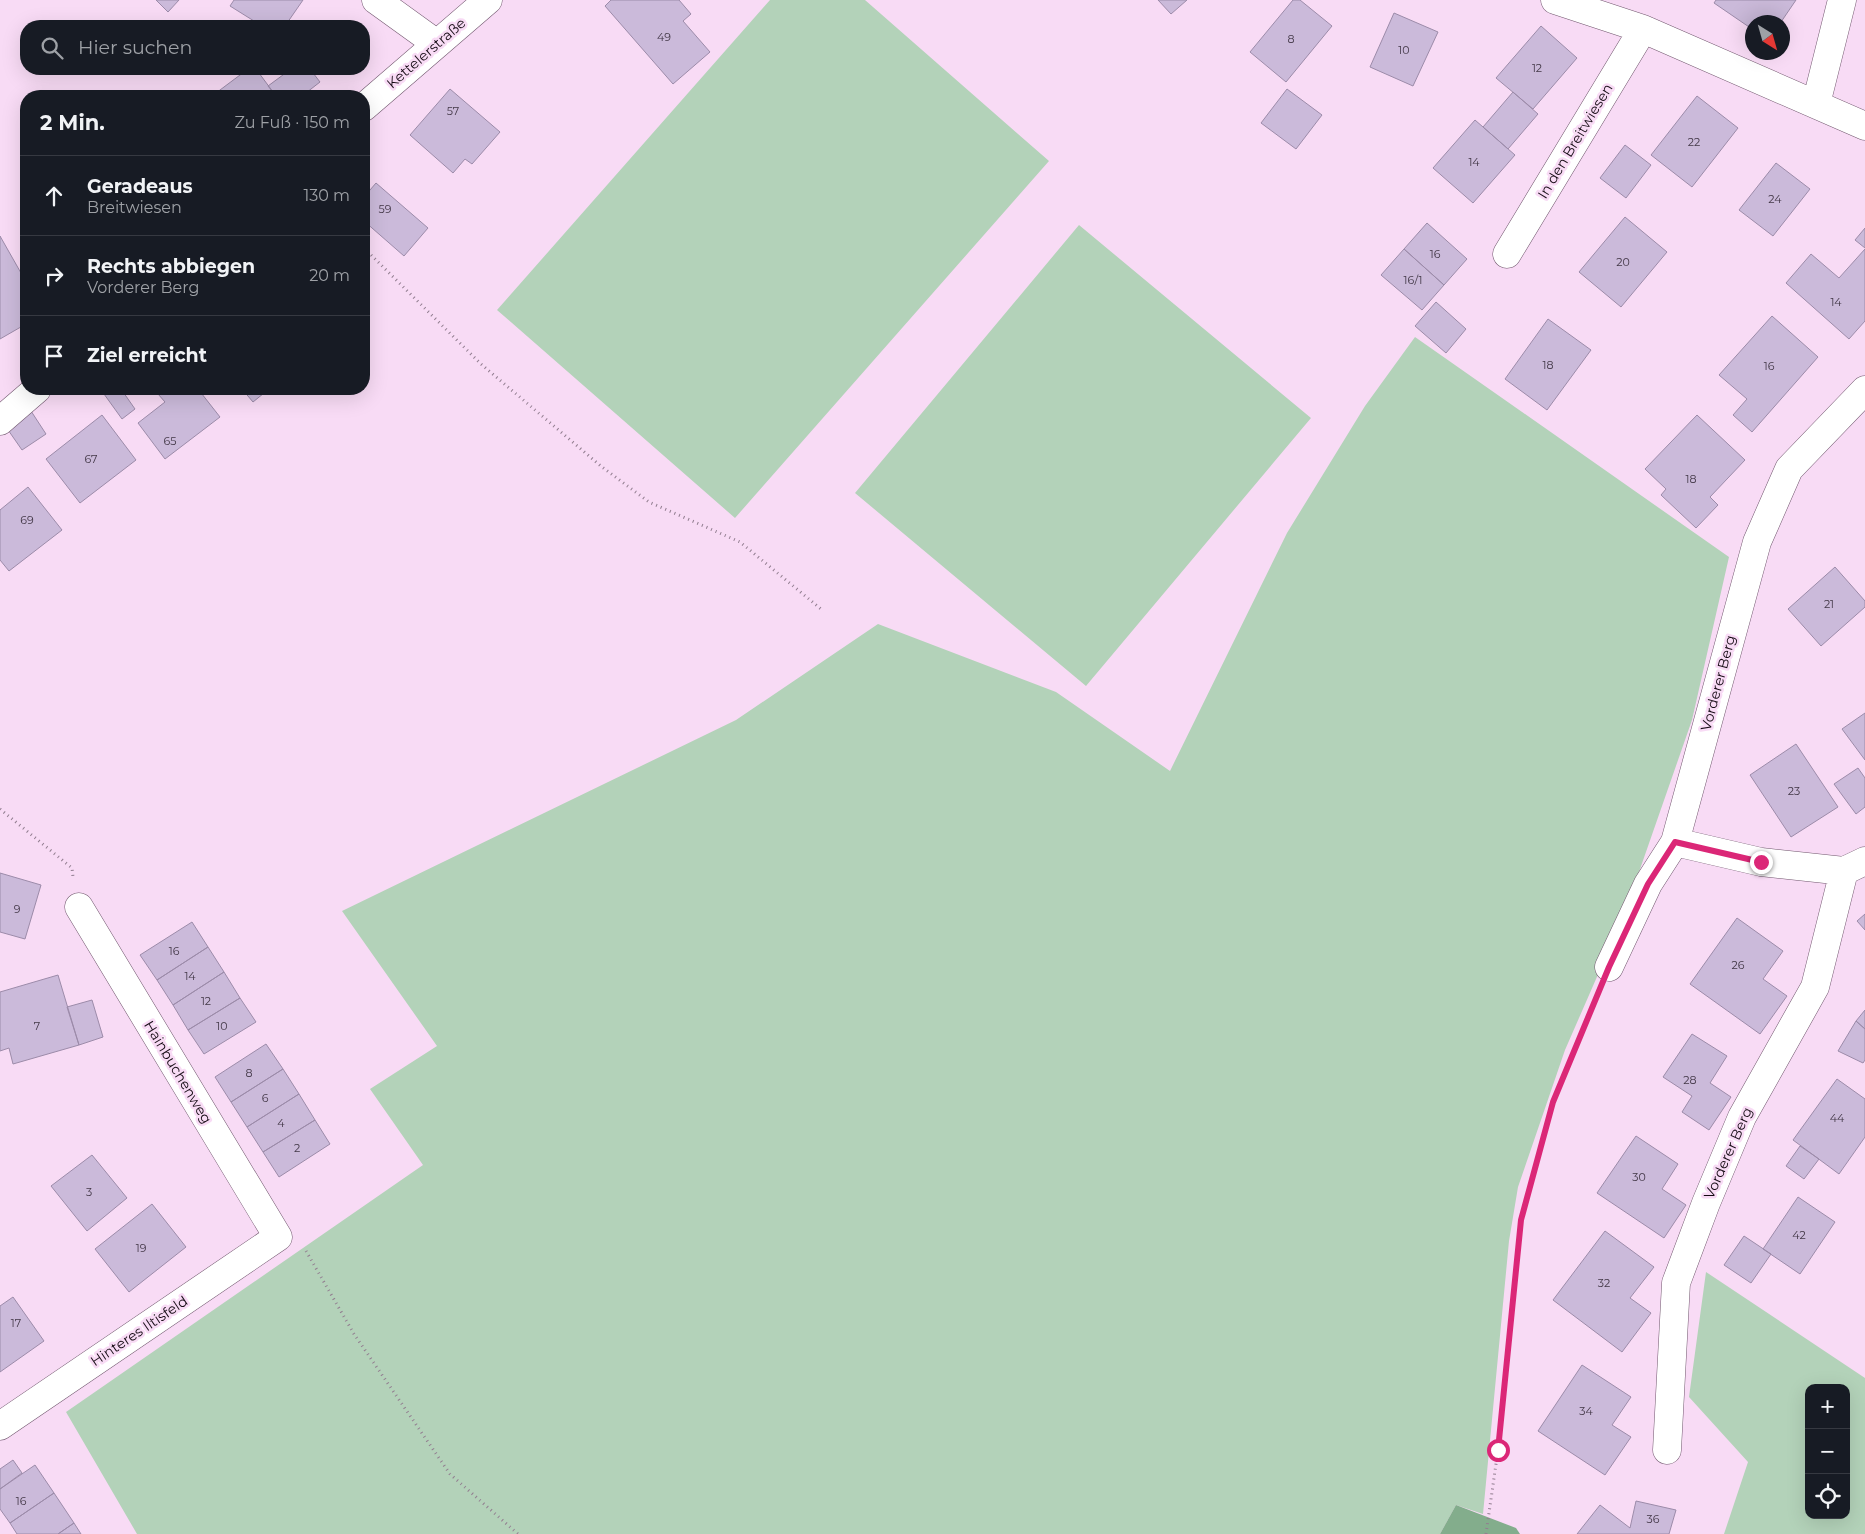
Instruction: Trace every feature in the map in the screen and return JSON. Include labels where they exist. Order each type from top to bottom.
[{"type":"street","points":[[376,0],[437,44]]},
{"type":"street","name":"Kettelerstraße","points":[[370,102],[488,0]]},
{"type":"street","points":[[1555,0],[1643,29],[1865,126]]},
{"type":"street","points":[[1816,104],[1842,0]]},
{"type":"street","name":"In den Breitwiesen","points":[[1506,254],[1643,29]]},
{"type":"street","name":"Vorderer Berg","points":[[1667,1450],[1676,1283],[1706,1203],[1742,1117],[1814,987],[1855,866],[1761,862],[1675,842],[1757,542],[1789,469],[1865,390]]},
{"type":"street","points":[[0,421],[30,395]]},
{"type":"street","points":[[1609,967],[1648,884],[1675,842]]},
{"type":"street","name":"Hainbuchenweg","points":[[79,907],[278,1237]]},
{"type":"street","name":"Hinteres Iltisfeld","points":[[0,1426],[278,1237]]},
{"type":"path","points":[[370,254],[481,364],[602,466],[649,502],[740,542],[821,609]]},
{"type":"path","points":[[0,809],[72,868],[79,907]]},
{"type":"path","points":[[1486,1534],[1498,1450],[1521,1220],[1553,1102],[1609,967]]},
{"type":"path","points":[[278,1237],[304,1248],[354,1334],[450,1474],[518,1534]]},
{"type":"green space","points":[[770,0],[865,0],[1049,161],[735,518],[497,310]]},
{"type":"green space","points":[[1079,225],[1311,418],[1086,686],[855,493]]},
{"type":"green space","points":[[1415,337],[1729,557],[1692,720],[1624,915],[1565,1050],[1518,1187],[1509,1241],[1483,1514],[1456,1505],[1440,1534],[137,1534],[66,1412],[423,1165],[370,1089],[437,1046],[342,911],[736,720],[878,624],[1056,692],[1170,771],[1287,533],[1365,406]]},
{"type":"green space","points":[[1706,1272],[1865,1378],[1865,1534],[1724,1534],[1748,1462],[1689,1397]]},
{"type":"green space","points":[[1456,1505],[1516,1528],[1520,1534],[1440,1534]]},
{"type":"building","points":[[156,0],[179,0],[168,12]]},
{"type":"building","points":[[234,0],[303,0],[289,20],[252,20],[230,6]]},
{"type":"building","points":[[611,0],[679,0],[691,14],[683,21],[710,52],[673,84],[605,6]]},
{"type":"building","points":[[1158,0],[1187,0],[1171,14]]},
{"type":"building","points":[[1293,0],[1300,0],[1332,26],[1286,82],[1250,52]]},
{"type":"building","points":[[1716,0],[1796,0],[1786,15],[1745,15],[1745,24],[1714,3]]},
{"type":"building","points":[[1394,13],[1438,32],[1413,86],[1370,67]]},
{"type":"building","points":[[1541,26],[1577,58],[1533,109],[1496,78]]},
{"type":"building","points":[[240,75],[260,75],[272,90],[220,90]]},
{"type":"building","points":[[283,75],[315,75],[320,82],[310,90],[271,90],[268,86]]},
{"type":"building","points":[[450,89],[500,132],[472,164],[465,159],[453,173],[410,135]]},
{"type":"building","points":[[1287,89],[1322,115],[1296,149],[1261,123]]},
{"type":"building","points":[[1513,92],[1538,114],[1508,149],[1483,127]]},
{"type":"building","points":[[1697,96],[1738,128],[1692,187],[1651,155]]},
{"type":"building","points":[[1475,120],[1515,155],[1473,203],[1433,168]]},
{"type":"building","points":[[1625,145],[1651,165],[1626,198],[1600,178]]},
{"type":"building","points":[[1776,163],[1810,189],[1773,236],[1739,210]]},
{"type":"building","points":[[376,183],[428,228],[404,256],[370,226],[370,190]]},
{"type":"building","points":[[1625,217],[1667,252],[1621,307],[1579,272]]},
{"type":"building","points":[[1427,223],[1467,259],[1444,285],[1404,249]]},
{"type":"building","points":[[1865,228],[1865,248],[1855,240]]},
{"type":"building","points":[[0,236],[20,271],[20,327],[0,339]]},
{"type":"building","points":[[1404,249],[1444,285],[1422,310],[1381,275]]},
{"type":"building","points":[[1865,249],[1865,321],[1849,339],[1786,283],[1811,254],[1839,278]]},
{"type":"building","points":[[1436,302],[1466,329],[1446,353],[1415,326]]},
{"type":"building","points":[[1772,316],[1818,357],[1752,432],[1733,415],[1747,399],[1719,375]]},
{"type":"building","points":[[1548,319],[1591,350],[1547,410],[1505,379]]},
{"type":"building","points":[[105,395],[125,395],[135,409],[122,419]]},
{"type":"building","points":[[159,395],[203,395],[220,417],[165,459],[138,423],[165,402]]},
{"type":"building","points":[[247,395],[262,395],[253,402]]},
{"type":"building","points":[[31,411],[46,434],[22,450],[6,427]]},
{"type":"building","points":[[102,415],[136,460],[80,503],[46,459]]},
{"type":"building","points":[[1697,415],[1745,460],[1710,497],[1718,505],[1696,528],[1661,495],[1666,489],[1645,469]]},
{"type":"building","points":[[28,487],[62,530],[9,571],[0,560],[0,510]]},
{"type":"building","points":[[1835,567],[1865,601],[1865,607],[1821,646],[1788,609]]},
{"type":"building","points":[[1865,713],[1865,760],[1842,729]]},
{"type":"building","points":[[1796,744],[1838,807],[1791,837],[1750,775]]},
{"type":"building","points":[[1858,768],[1865,778],[1865,807],[1856,814],[1834,784]]},
{"type":"building","points":[[0,873],[41,885],[25,939],[0,932]]},
{"type":"building","points":[[1865,914],[1865,930],[1857,921]]},
{"type":"building","points":[[1737,918],[1783,951],[1763,979],[1787,996],[1760,1034],[1690,984]]},
{"type":"building","points":[[192,922],[208,947],[157,980],[140,955]]},
{"type":"building","points":[[208,947],[224,972],[173,1005],[157,980]]},
{"type":"building","points":[[224,972],[240,998],[188,1030],[173,1005]]},
{"type":"building","points":[[58,975],[79,1045],[13,1064],[9,1048],[0,1051],[0,992]]},
{"type":"building","points":[[240,998],[256,1022],[204,1054],[188,1030]]},
{"type":"building","points":[[92,1000],[103,1037],[79,1045],[67,1007]]},
{"type":"building","points":[[1865,1010],[1865,1029],[1856,1021]]},
{"type":"building","points":[[1856,1021],[1865,1029],[1865,1060],[1863,1063],[1838,1051]]},
{"type":"building","points":[[1692,1034],[1727,1056],[1710,1083],[1731,1097],[1709,1130],[1682,1112],[1692,1096],[1663,1077]]},
{"type":"building","points":[[266,1044],[283,1069],[231,1102],[215,1077]]},
{"type":"building","points":[[283,1069],[299,1094],[247,1127],[231,1102]]},
{"type":"building","points":[[1837,1079],[1865,1099],[1865,1137],[1839,1174],[1793,1140]]},
{"type":"building","points":[[299,1094],[315,1120],[263,1152],[247,1127]]},
{"type":"building","points":[[315,1120],[330,1144],[279,1177],[263,1152]]},
{"type":"building","points":[[1636,1136],[1678,1164],[1662,1189],[1686,1205],[1664,1238],[1597,1193]]},
{"type":"building","points":[[1800,1146],[1819,1159],[1804,1179],[1786,1166]]},
{"type":"building","points":[[92,1155],[127,1198],[87,1231],[51,1186]]},
{"type":"building","points":[[1798,1197],[1835,1222],[1800,1274],[1763,1249]]},
{"type":"building","points":[[152,1204],[186,1247],[129,1292],[95,1249]]},
{"type":"building","points":[[1605,1231],[1654,1267],[1630,1298],[1651,1313],[1622,1352],[1553,1300]]},
{"type":"building","points":[[1744,1236],[1771,1254],[1751,1283],[1724,1265]]},
{"type":"building","points":[[13,1297],[44,1341],[0,1372],[0,1306]]},
{"type":"building","points":[[1582,1365],[1631,1397],[1612,1425],[1631,1437],[1605,1475],[1538,1431]]},
{"type":"building","points":[[13,1460],[22,1473],[0,1489],[0,1469]]},
{"type":"building","points":[[35,1465],[54,1493],[10,1523],[0,1509],[0,1489]]},
{"type":"building","points":[[54,1493],[74,1523],[58,1534],[17,1534],[10,1523]]},
{"type":"building","points":[[1636,1501],[1676,1510],[1669,1534],[1577,1534],[1600,1505],[1630,1528]]},
{"type":"building","points":[[74,1523],[81,1534],[58,1534]]},
{"type":"route","points":[[1498,1450],[1521,1220],[1553,1102],[1609,967],[1648,884],[1675,842],[1761,862]]}]
